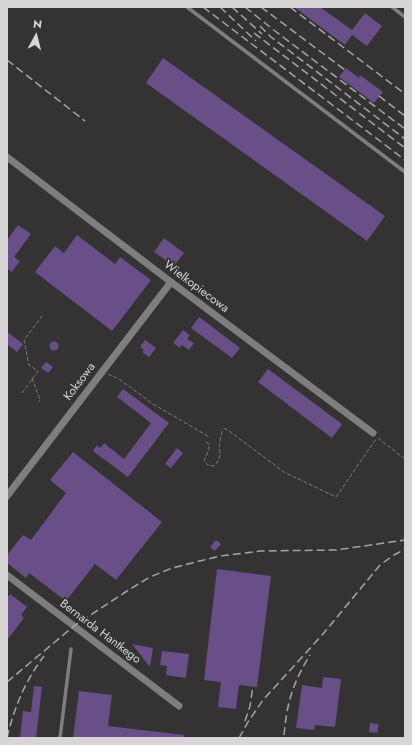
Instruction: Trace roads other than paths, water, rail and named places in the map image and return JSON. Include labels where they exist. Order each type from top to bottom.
[{"type":"street","name":"Wielkopiecowa","points":[[7,157],[373,434]]},
{"type":"street","name":"Koksowa","points":[[7,496],[171,282]]},
{"type":"street","name":"Bernarda Hantkego","points":[[7,575],[179,706]]},
{"type":"lane","points":[[187,7],[405,172]]},
{"type":"lane","points":[[392,7],[405,17]]},
{"type":"lane","points":[[60,738],[71,649]]},
{"type":"railway","points":[[203,7],[405,160]]},
{"type":"railway","points":[[220,7],[256,41]]},
{"type":"railway","points":[[232,7],[262,34]]},
{"type":"railway","points":[[245,7],[405,129]]},
{"type":"railway","points":[[261,7],[345,70]]},
{"type":"railway","points":[[290,7],[405,94]]},
{"type":"railway","points":[[260,26],[271,37],[405,139]]},
{"type":"railway","points":[[254,33],[405,148]]},
{"type":"railway","points":[[7,60],[85,121]]},
{"type":"railway","points":[[379,96],[405,116]]},
{"type":"railway","points":[[7,682],[74,626],[150,577],[172,568],[220,556],[260,551],[336,550],[405,540]]},
{"type":"railway","points":[[239,738],[263,700],[323,634],[380,565],[405,549]]},
{"type":"railway","points":[[284,735],[287,710],[294,686],[310,655]]},
{"type":"railway","points":[[7,738],[21,695],[31,675],[44,656]]},
{"type":"railway","points":[[245,721],[250,706],[253,686]]}]
